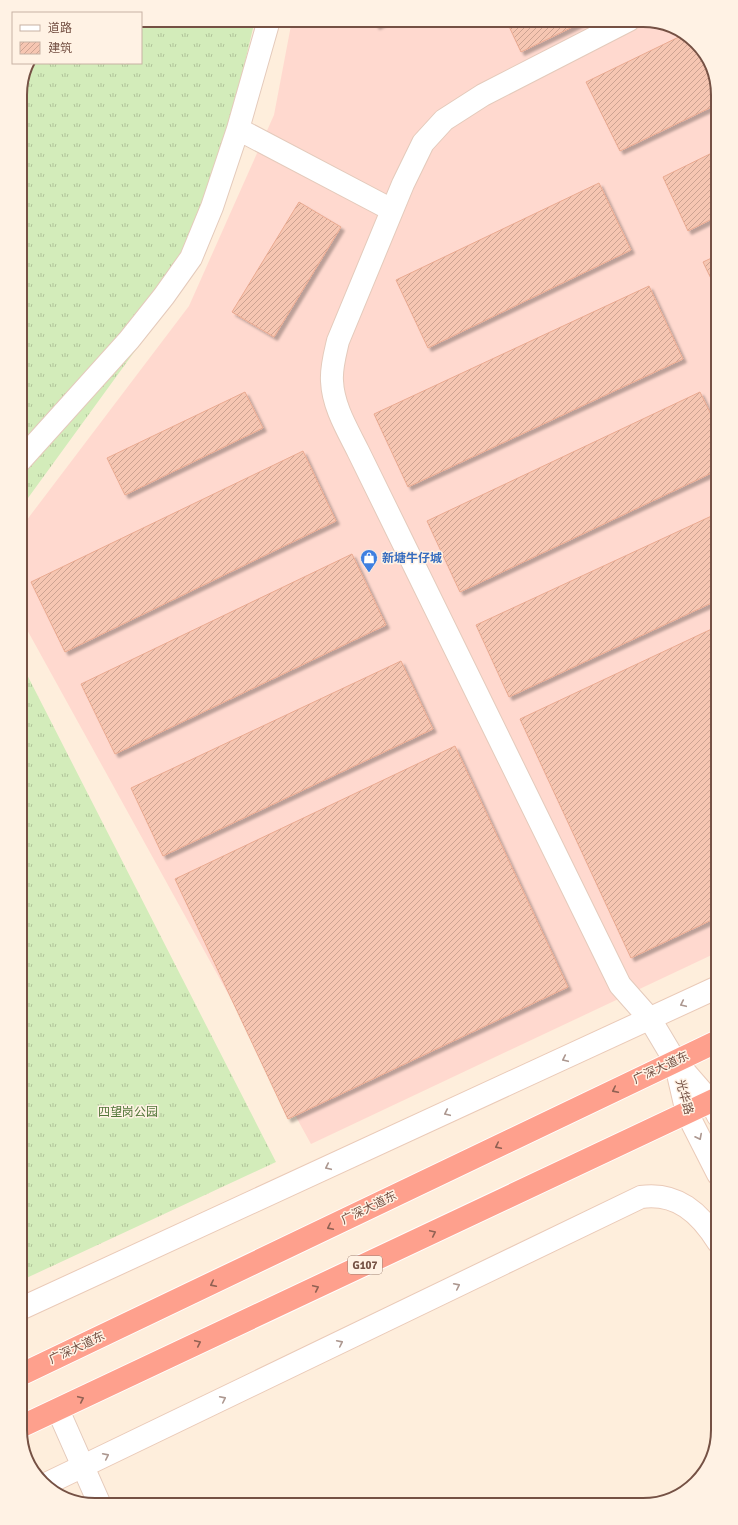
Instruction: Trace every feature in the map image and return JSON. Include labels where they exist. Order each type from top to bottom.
[{"type":"highway","name":"广深大道东","points":[[27,1372],[711,1044]]},
{"type":"highway","name":"G107","points":[[27,1424],[687,1113],[711,1106]]},
{"type":"street","points":[[27,453],[129,340],[164,296],[191,258],[212,207],[238,129],[268,27]]},
{"type":"street","points":[[615,27],[483,95],[444,120],[423,144],[392,210],[338,341],[332,368],[332,382],[338,407],[358,451],[620,984],[650,1019],[675,1061],[711,1100]]},
{"type":"street","points":[[238,129],[392,210]]},
{"type":"street","points":[[27,1306],[711,990]]},
{"type":"street","name":"光华路","points":[[675,1061],[687,1113],[711,1160]]},
{"type":"street","points":[[51,1482],[641,1197],[656,1195],[675,1200],[686,1207],[711,1231]]},
{"type":"street","points":[[58,1410],[97,1498]]},
{"type":"shaded area","name":"新塘牛仔城","points":[[291,27],[656,28],[677,36],[697,54],[706,69],[710,82],[711,95],[711,955],[311,1144],[27,630],[27,520],[189,306],[274,115]]},
{"type":"green space","points":[[142,27],[253,27],[196,267],[27,499],[27,91],[29,78],[35,64],[142,64]]},
{"type":"green space","name":"四望岗公园","points":[[27,675],[276,1162],[27,1278]]},
{"type":"building","points":[[509,27],[573,27],[521,52]]},
{"type":"building","points":[[679,37],[691,47],[702,61],[706,69],[710,82],[711,107],[620,151],[586,82]]},
{"type":"building","points":[[711,153],[711,220],[688,231],[663,177]]},
{"type":"building","points":[[599,183],[631,250],[428,348],[396,280]]},
{"type":"building","points":[[299,202],[341,227],[274,337],[232,312]]},
{"type":"building","points":[[711,258],[711,279],[703,262]]},
{"type":"building","points":[[649,286],[683,359],[408,487],[374,414]]},
{"type":"building","points":[[245,392],[263,428],[125,495],[107,458]]},
{"type":"building","points":[[700,392],[711,415],[711,473],[460,592],[427,521]]},
{"type":"building","points":[[303,451],[336,521],[65,652],[31,582]]},
{"type":"building","points":[[711,516],[711,603],[509,697],[476,625]]},
{"type":"building","points":[[352,554],[386,625],[115,754],[81,684]]},
{"type":"building","points":[[711,629],[711,920],[631,958],[520,719]]},
{"type":"building","points":[[401,661],[433,729],[163,856],[131,788]]},
{"type":"building","points":[[455,746],[568,987],[288,1119],[175,879]]},
{"type":"place","name":"新塘牛仔城","points":[[369,573]]}]
